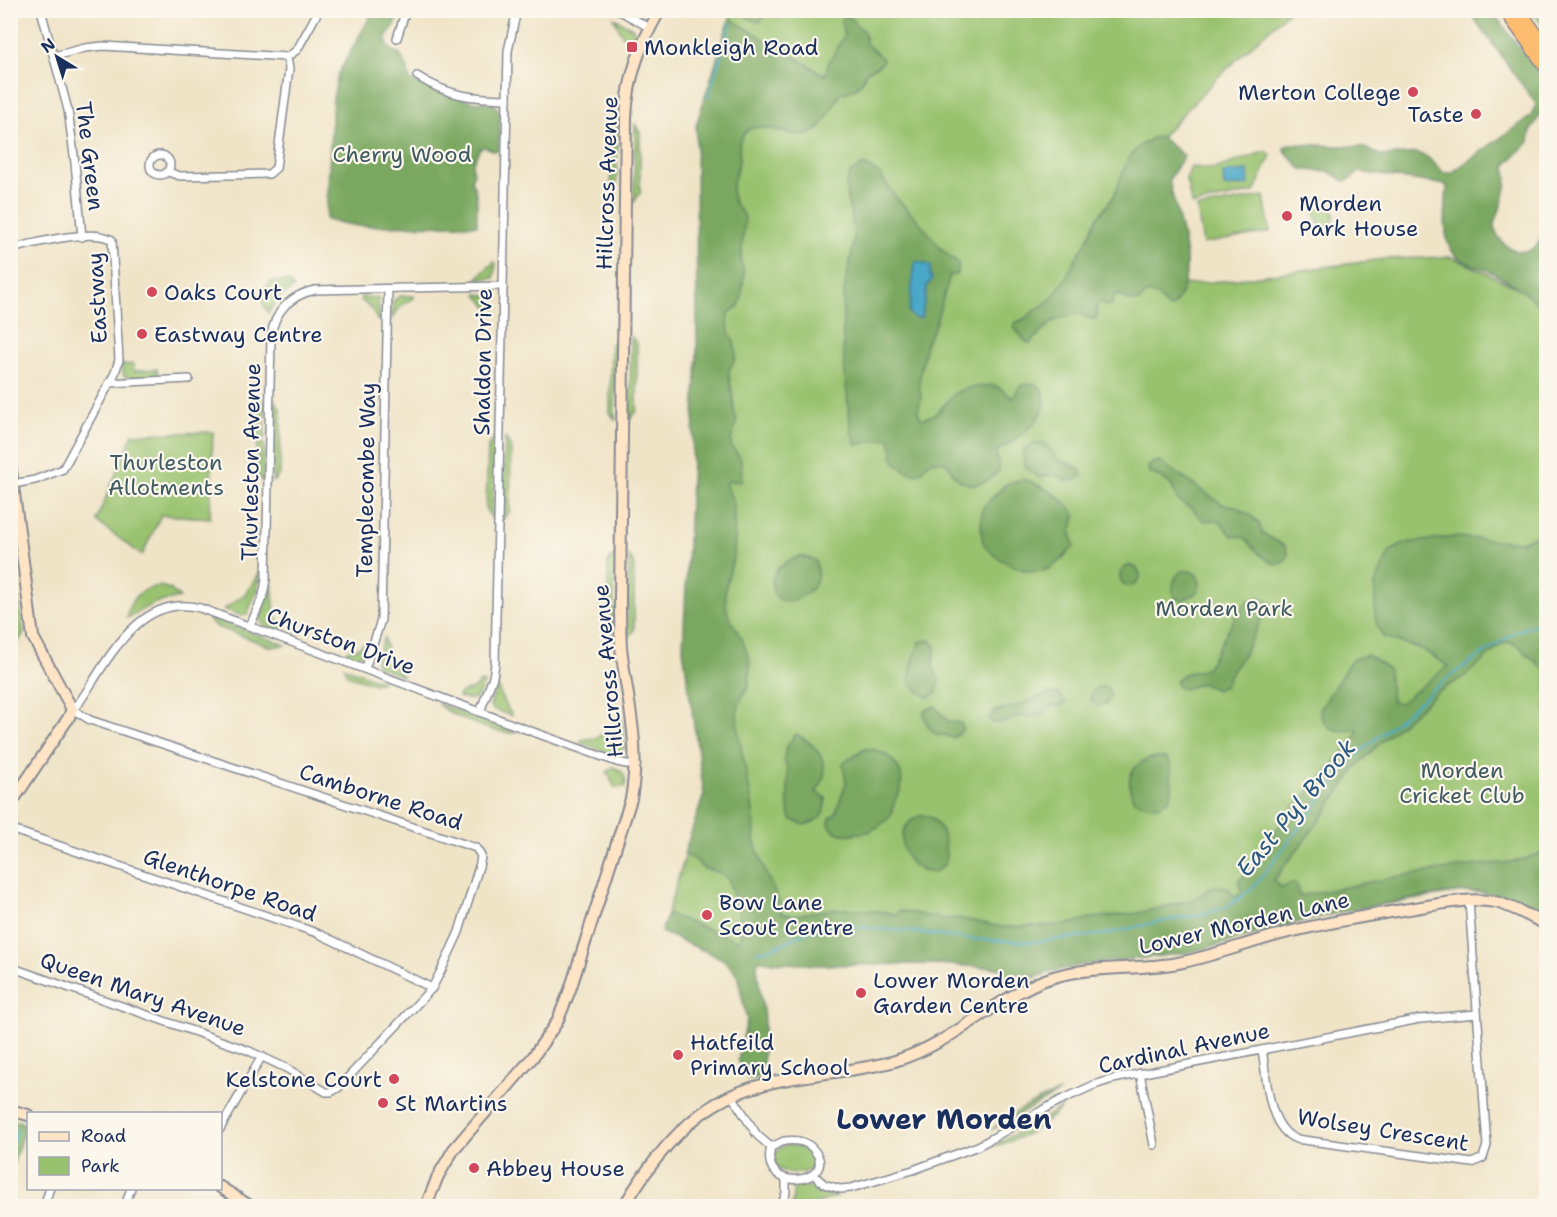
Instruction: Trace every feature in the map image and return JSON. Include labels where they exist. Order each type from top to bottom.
[{"type":"highway","points":[[1505,10],[1546,67]]},
{"type":"highway","points":[[1519,10],[1546,48]]},
{"type":"street","name":"The Green","points":[[10,249],[52,239],[82,237],[68,110],[41,10]]},
{"type":"street","points":[[54,56],[103,46],[287,57],[297,50],[319,10]]},
{"type":"street","points":[[397,38],[406,10]]},
{"type":"street","name":"Shaldon Drive","points":[[480,712],[493,677],[495,664],[508,51],[517,10]]},
{"type":"street","points":[[618,10],[650,28]]},
{"type":"street","name":"Hillcross Avenue","points":[[426,1206],[438,1176],[454,1149],[544,1043],[561,1013],[631,799],[636,766],[635,745],[620,629],[626,117],[629,85],[639,51],[660,10]]},
{"type":"street","points":[[168,172],[180,176],[269,174],[274,171],[289,69],[287,57]]},
{"type":"street","points":[[417,76],[445,92],[460,96],[507,99]]},
{"type":"street","name":"Eastway","points":[[13,483],[35,480],[63,469],[119,360],[113,243],[109,238],[82,237]]},
{"type":"street","name":"Thurleston Avenue","points":[[250,626],[263,596],[266,579],[271,337],[274,323],[287,303],[309,291],[502,286]]},
{"type":"street","name":"Templecombe Way","points":[[365,669],[381,620],[387,289]]},
{"type":"street","points":[[109,383],[189,379]]},
{"type":"street","points":[[10,463],[15,543],[33,637],[72,709],[69,717],[10,805]]},
{"type":"street","name":"Churston Drive","points":[[72,709],[79,703],[116,648],[135,625],[153,613],[173,606],[192,606],[617,762],[636,766]]},
{"type":"street","name":"Camborne Road","points":[[72,709],[90,720],[476,848],[481,856],[480,863],[463,921],[432,988],[338,1088]]},
{"type":"street","name":"Glenthorpe Road","points":[[10,830],[317,933],[432,988]]},
{"type":"street","name":"Lower Morden Lane","points":[[624,1206],[649,1168],[679,1134],[714,1105],[732,1096],[776,1083],[904,1058],[972,1022],[1028,988],[1058,976],[1077,972],[1178,963],[1323,924],[1469,901],[1496,903],[1546,924]]},
{"type":"street","name":"Wolsey Crescent","points":[[1262,1050],[1273,1113],[1279,1126],[1288,1136],[1296,1139],[1472,1163],[1483,1158],[1487,1145],[1469,901]]},
{"type":"street","name":"Queen Mary Avenue","points":[[10,967],[262,1056],[326,1092],[338,1088]]},
{"type":"street","name":"Cardinal Avenue","points":[[814,1175],[824,1184],[851,1188],[913,1170],[978,1146],[1077,1092],[1113,1079],[1425,1018],[1477,1014]]},
{"type":"street","name":"Queen Mary Avenue","points":[[222,1126],[262,1056]]},
{"type":"street","points":[[1140,1073],[1154,1145]]},
{"type":"street","points":[[732,1096],[757,1135],[771,1147]]},
{"type":"street","points":[[10,1110],[27,1115]]},
{"type":"street","points":[[784,1141],[800,1141],[808,1144],[816,1152],[820,1161],[819,1170],[806,1178],[786,1179],[770,1165],[768,1157],[771,1147],[784,1141]]},
{"type":"street","points":[[781,1206],[786,1193],[786,1179]]},
{"type":"street","points":[[222,1188],[250,1206]]},
{"type":"street","points":[[44,1206],[49,1190]]},
{"type":"street","points":[[125,1206],[130,1190]]},
{"type":"green space","name":"Cherry Wood","points":[[374,10],[399,11],[396,23],[386,40],[390,49],[399,53],[408,69],[410,80],[443,94],[493,103],[500,112],[499,150],[480,148],[472,165],[474,173],[471,181],[477,197],[477,225],[357,226],[326,220],[333,98],[338,74]]},
{"type":"green space","points":[[767,10],[760,22],[737,11]]},
{"type":"green space","name":"Morden Park","points":[[733,11],[1289,11],[1217,78],[1162,136],[1058,313],[1137,290],[1384,259],[1452,257],[1546,301],[1546,915],[1492,893],[1461,892],[998,967],[937,963],[756,961],[666,917],[705,794],[730,19]]},
{"type":"green space","points":[[1469,11],[1492,11],[1546,83],[1546,105],[1531,130],[1529,142],[1505,166],[1506,189],[1495,225],[1502,241],[1508,247],[1516,250],[1532,249],[1538,244],[1542,234],[1546,234],[1546,314],[1535,301],[1514,285],[1464,261],[1451,250],[1446,236],[1447,185],[1360,172],[1344,181],[1330,172],[1300,168],[1284,147],[1292,144],[1362,147],[1383,156],[1417,153],[1427,157],[1444,173],[1451,173],[1531,116],[1536,104]]},
{"type":"green space","points":[[1532,11],[1546,11],[1546,30]]},
{"type":"green space","points":[[847,15],[865,33],[866,44],[883,59],[881,64],[866,72],[857,87],[840,94],[826,120],[814,132],[805,135],[764,127],[747,131],[740,142],[739,159],[732,187],[734,202],[745,217],[741,261],[744,274],[742,296],[739,306],[729,313],[728,322],[736,351],[735,360],[729,369],[737,420],[731,441],[732,447],[741,459],[742,480],[725,483],[733,501],[735,537],[734,555],[725,590],[728,615],[743,641],[750,662],[749,684],[739,704],[737,716],[751,797],[755,828],[754,840],[781,906],[780,913],[793,915],[850,909],[887,912],[896,915],[899,911],[957,918],[1002,927],[1066,925],[1091,918],[1138,913],[1191,900],[1214,886],[1228,887],[1235,898],[1242,891],[1238,881],[1253,866],[1287,814],[1312,789],[1356,736],[1358,729],[1339,731],[1329,727],[1320,710],[1348,665],[1354,659],[1368,655],[1388,669],[1392,702],[1400,703],[1448,666],[1422,649],[1383,637],[1377,626],[1375,585],[1390,551],[1406,543],[1455,537],[1522,542],[1546,530],[1546,671],[1518,646],[1510,642],[1502,644],[1465,676],[1439,691],[1358,765],[1323,816],[1274,880],[1282,888],[1292,883],[1297,885],[1300,896],[1400,876],[1505,863],[1546,851],[1546,915],[1492,894],[1473,892],[1437,895],[1323,916],[1189,952],[1077,966],[1034,978],[1012,987],[998,968],[937,964],[818,965],[757,961],[764,1020],[763,1058],[767,1075],[751,1079],[746,1077],[738,1060],[747,1020],[737,974],[723,959],[661,932],[668,914],[739,941],[742,925],[728,879],[718,872],[702,868],[697,861],[684,854],[704,794],[683,649],[697,354],[696,126],[729,20],[731,19],[825,75],[829,62],[844,36],[841,19]]},
{"type":"green space","points":[[614,18],[634,29],[631,42],[622,35]]},
{"type":"green space","points":[[635,124],[640,132],[640,193],[634,202]]},
{"type":"green space","points":[[617,127],[616,205],[611,196],[611,135]]},
{"type":"green space","points":[[1161,137],[1184,156],[1169,180],[1185,246],[1185,279],[1180,295],[1171,308],[1151,293],[1146,294],[1140,301],[1129,301],[1117,294],[1114,295],[1112,305],[1108,306],[1099,302],[1097,304],[1097,316],[1094,319],[1086,318],[1082,314],[1065,316],[1047,326],[1030,343],[1026,342],[1013,326],[1014,323],[1024,319],[1052,298],[1066,278],[1097,218],[1114,196],[1128,159],[1138,147],[1152,138]]},
{"type":"green space","points":[[1266,151],[1271,155],[1254,192],[1192,205],[1186,179],[1191,167],[1214,169]]},
{"type":"green space","points":[[863,165],[881,176],[898,200],[943,251],[957,262],[959,267],[956,275],[950,275],[935,325],[926,343],[919,382],[921,398],[918,411],[920,417],[923,419],[936,414],[955,393],[964,389],[990,385],[1000,388],[1013,398],[1020,386],[1034,384],[1039,386],[1045,399],[1044,408],[1032,426],[996,452],[999,470],[983,482],[965,483],[953,474],[947,463],[941,461],[930,461],[920,473],[908,472],[892,458],[893,450],[889,438],[856,445],[851,431],[843,346],[845,287],[854,235],[846,189],[850,173]]},
{"type":"green space","points":[[1264,196],[1270,232],[1203,244],[1197,208]]},
{"type":"green space","points":[[1319,198],[1324,198],[1333,208],[1334,219],[1328,227],[1321,226],[1317,218],[1315,202]]},
{"type":"green space","points":[[494,262],[496,263],[494,278],[476,279]]},
{"type":"green space","points":[[272,281],[289,282],[294,288],[280,297],[268,313],[263,303],[263,290]]},
{"type":"green space","points":[[477,295],[493,296],[494,314]]},
{"type":"green space","points":[[400,296],[414,296],[414,298],[402,305],[392,318],[393,301]]},
{"type":"green space","points":[[361,297],[378,298],[380,321],[361,300]]},
{"type":"green space","points":[[631,336],[637,344],[637,411],[630,419]]},
{"type":"green space","points":[[617,337],[615,420],[610,412],[611,345]]},
{"type":"green space","points":[[133,364],[134,371],[157,369],[158,376],[128,378],[124,376],[121,365]]},
{"type":"green space","points":[[265,400],[265,438],[258,439],[258,408]]},
{"type":"green space","points":[[275,401],[281,410],[280,474],[273,482]]},
{"type":"green space","name":"Thurleston Allotments","points":[[213,432],[210,518],[161,515],[142,555],[96,521],[133,434]]},
{"type":"green space","points":[[494,438],[492,519],[486,510],[488,446]]},
{"type":"green space","points":[[505,438],[511,447],[510,511],[503,519]]},
{"type":"green space","points":[[257,443],[264,444],[263,483],[258,475]]},
{"type":"green space","points":[[1034,443],[1045,443],[1057,459],[1079,468],[1082,476],[1068,481],[1054,475],[1040,478],[1035,475],[1026,467],[1023,459],[1024,449]]},
{"type":"green space","points":[[1154,462],[1160,462],[1222,504],[1235,506],[1250,515],[1259,523],[1262,533],[1285,546],[1288,554],[1285,561],[1277,565],[1272,563],[1244,537],[1232,536],[1221,522],[1204,521],[1191,508],[1178,501],[1172,486],[1167,481],[1149,472],[1148,467]]},
{"type":"green space","points":[[1023,479],[1052,492],[1075,515],[1071,533],[1074,546],[1055,565],[1046,570],[1034,572],[1018,568],[994,555],[982,540],[983,507],[1006,484]]},
{"type":"green space","points":[[615,554],[613,637],[608,629],[608,562]]},
{"type":"green space","points":[[629,556],[634,564],[634,631],[627,639]]},
{"type":"green space","points":[[800,556],[815,560],[817,579],[799,598],[789,601],[779,599],[772,588],[774,574],[785,563]]},
{"type":"green space","points":[[1130,566],[1137,569],[1140,576],[1137,583],[1130,586],[1123,583],[1120,576],[1123,569]]},
{"type":"green space","points":[[1181,571],[1190,571],[1197,575],[1200,583],[1198,592],[1182,601],[1174,597],[1173,589],[1174,582]]},
{"type":"green space","points":[[259,574],[258,589],[247,614],[242,616],[224,609],[245,594]]},
{"type":"green space","points":[[272,583],[275,615],[285,633],[263,625],[260,620]]},
{"type":"green space","points":[[160,586],[170,589],[180,598],[154,603],[127,618],[130,605],[141,592]]},
{"type":"green space","points":[[11,596],[18,596],[24,633],[11,653]]},
{"type":"green space","points":[[1258,597],[1266,599],[1271,604],[1269,612],[1261,620],[1225,686],[1216,690],[1202,683],[1185,689],[1178,687],[1176,682],[1182,675],[1208,666],[1238,612],[1248,601]]},
{"type":"green space","points":[[205,616],[286,645],[272,647],[215,626]]},
{"type":"green space","points":[[384,638],[388,655],[402,676],[376,665]]},
{"type":"green space","points":[[930,640],[936,646],[933,665],[939,681],[937,693],[929,698],[909,681],[913,660],[921,641]]},
{"type":"green space","points":[[367,645],[363,653],[358,656],[352,657],[344,654],[346,651]]},
{"type":"green space","points":[[344,667],[382,681],[374,684],[347,675]]},
{"type":"green space","points":[[480,682],[484,683],[475,698],[469,700],[458,697],[460,693],[473,689]]},
{"type":"green space","points":[[497,684],[511,716],[492,709],[490,706]]},
{"type":"green space","points":[[1098,687],[1107,687],[1111,695],[1106,704],[1098,706],[1091,701],[1091,694]]},
{"type":"green space","points":[[1047,693],[1059,694],[1066,703],[1060,706],[1053,705],[1039,716],[1015,717],[1008,722],[993,723],[988,719],[995,711],[1023,704]]},
{"type":"green space","points":[[437,703],[516,732],[509,733],[475,724]]},
{"type":"green space","points":[[935,706],[948,721],[961,723],[963,727],[958,734],[951,738],[937,735],[929,727],[924,711]]},
{"type":"green space","points":[[621,716],[625,746],[619,754],[611,754],[580,743],[581,740],[604,734]]},
{"type":"green space","points":[[796,734],[812,745],[822,758],[824,766],[822,783],[816,792],[826,798],[823,813],[815,821],[804,825],[791,819],[788,807],[788,771],[784,760],[786,747]]},
{"type":"green space","points":[[865,749],[880,752],[892,760],[900,772],[900,790],[894,802],[893,811],[879,826],[866,832],[839,833],[829,824],[830,818],[835,815],[846,783],[843,763]]},
{"type":"green space","points":[[1156,757],[1167,758],[1169,761],[1172,789],[1166,802],[1150,806],[1133,799],[1130,791],[1130,777],[1141,762]]},
{"type":"green space","points":[[613,767],[624,775],[625,787],[615,788],[607,772]]},
{"type":"green space","points":[[922,815],[935,821],[944,840],[946,862],[936,871],[926,872],[916,867],[908,858],[903,847],[903,834],[909,823]]},
{"type":"green space","points":[[1060,1092],[991,1130],[1024,1108]]},
{"type":"green space","points":[[1063,1106],[1047,1121],[1030,1132],[990,1147],[1046,1117]]},
{"type":"green space","points":[[19,1121],[27,1126],[27,1130],[21,1139],[11,1172],[11,1122]]},
{"type":"green space","points":[[786,1145],[799,1146],[808,1151],[814,1158],[813,1167],[795,1174],[777,1168],[774,1156],[779,1148]]},
{"type":"green space","points":[[798,1183],[837,1197],[808,1206],[792,1206],[794,1186]]},
{"type":"water","points":[[1248,171],[1249,185],[1224,187],[1223,173]]},
{"type":"water","points":[[917,261],[931,266],[932,278],[928,283],[921,318],[915,318],[909,313]]},
{"type":"waterway","points":[[708,97],[731,23]]},
{"type":"waterway","name":"East Pyl Brook","points":[[755,952],[784,943],[805,932],[837,926],[907,931],[965,939],[1031,942],[1106,934],[1200,915],[1227,907],[1253,888],[1351,760],[1446,679],[1515,632],[1546,621]]},
{"type":"waterway","name":"East Pyl Brook","points":[[10,1150],[17,1129]]},
{"type":"place","name":"Monkleigh Road","points":[[632,47]]},
{"type":"place","name":"Merton College","points":[[1413,92]]},
{"type":"place","name":"Taste","points":[[1476,114]]},
{"type":"place","name":"Morden Park House","points":[[1287,216]]},
{"type":"place","name":"Oaks Court","points":[[152,292]]},
{"type":"place","name":"Eastway Centre","points":[[142,334]]},
{"type":"place","name":"Bow Lane Scout Centre","points":[[707,915]]},
{"type":"place","name":"Lower Morden Garden Centre","points":[[861,993]]},
{"type":"place","name":"Hatfeild Primary School","points":[[678,1055]]},
{"type":"place","name":"Kelstone Court","points":[[394,1079]]},
{"type":"place","name":"St Martins","points":[[383,1103]]},
{"type":"place","name":"Abbey House","points":[[474,1168]]},
{"type":"district","name":"Lower Morden","points":[[944,1119]]},
{"type":"park label","name":"Morden Cricket Club","points":[[1462,782]]}]
